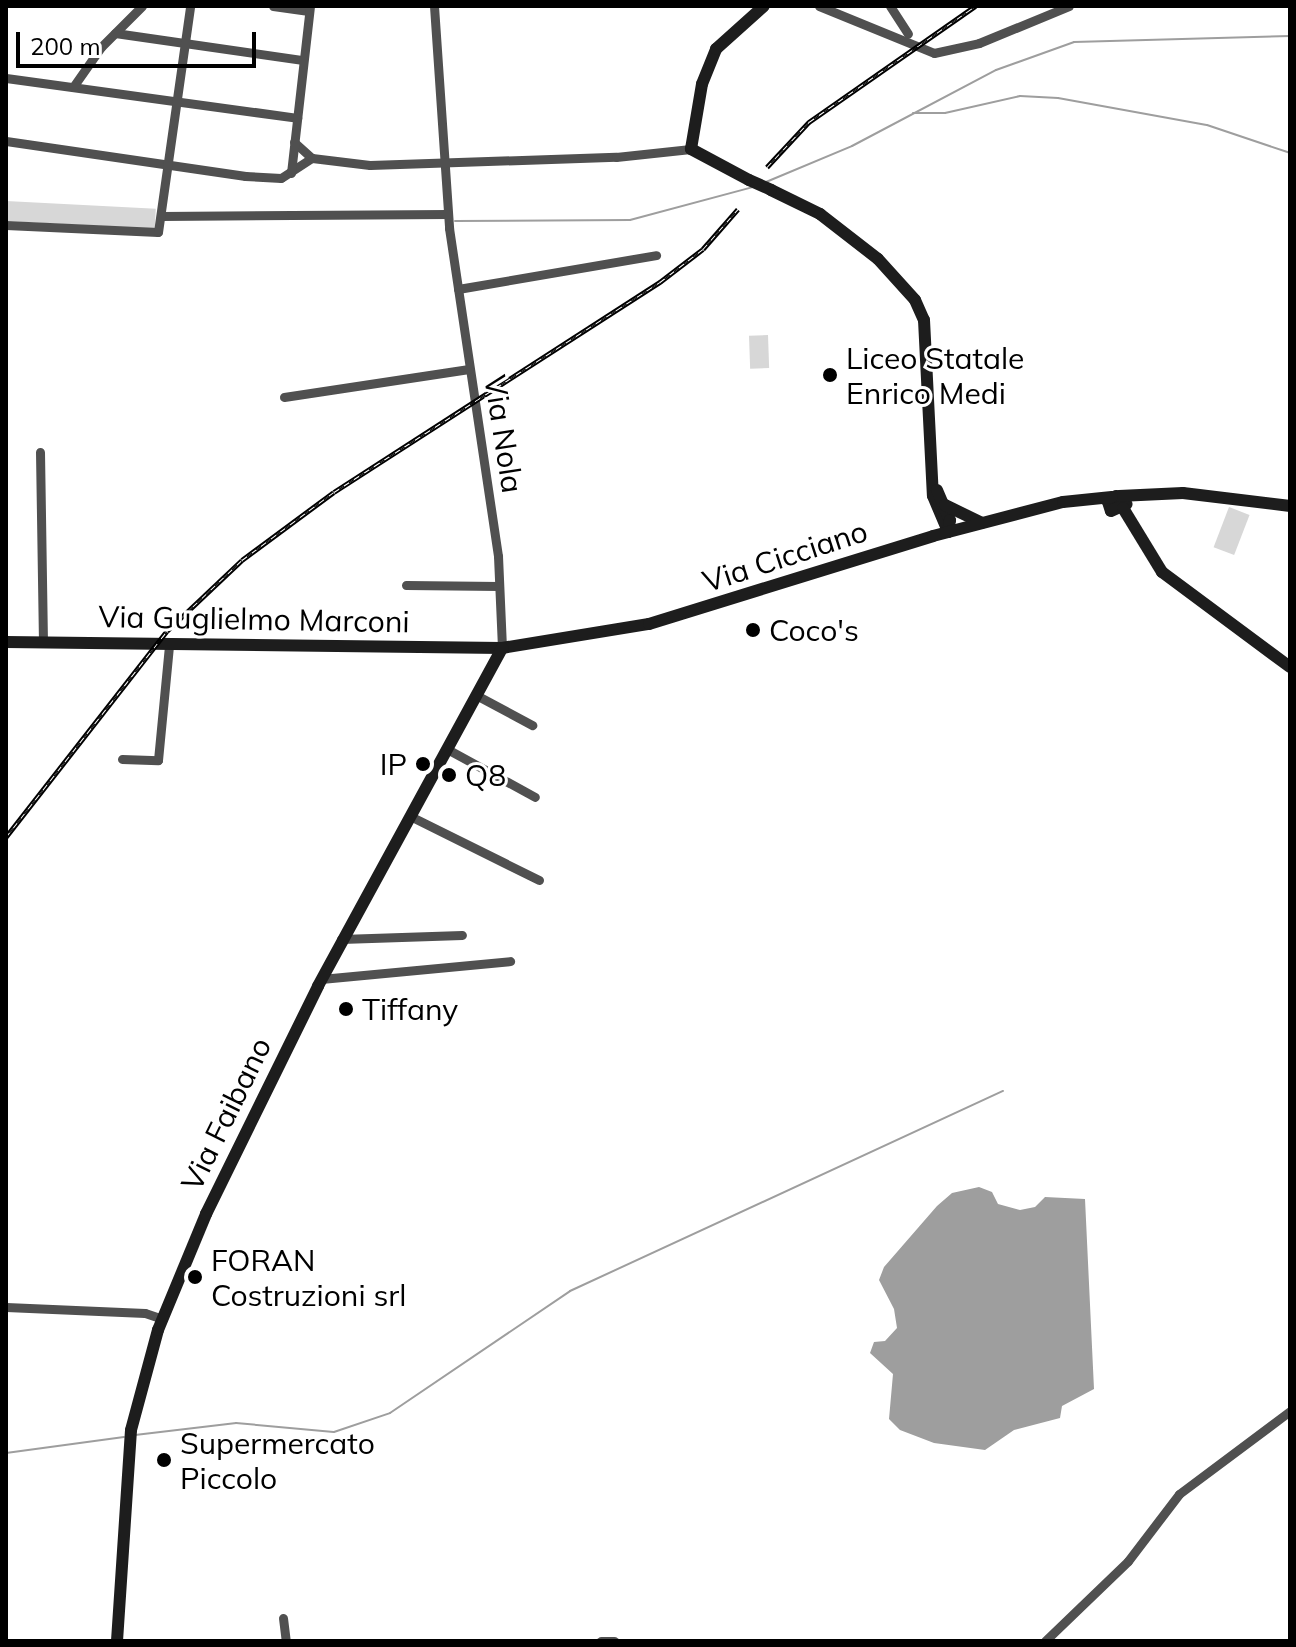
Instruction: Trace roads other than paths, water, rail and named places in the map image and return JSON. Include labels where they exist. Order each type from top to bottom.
[{"type":"street","points":[[73,87],[115,33],[142,6]]},
{"type":"street","points":[[6,225],[158,232],[187,45],[190,6]]},
{"type":"street","points":[[273,6],[310,9],[291,173]]},
{"type":"street","points":[[161,216],[448,216],[434,6]]},
{"type":"street","points":[[691,149],[702,84],[716,49],[764,6]]},
{"type":"street","points":[[819,6],[911,47],[934,53],[969,46],[1069,6]]},
{"type":"street","points":[[890,6],[908,34]]},
{"type":"street","points":[[115,33],[303,60]]},
{"type":"street","points":[[6,78],[297,118]]},
{"type":"street","points":[[6,141],[245,176],[291,173],[312,158]]},
{"type":"street","points":[[294,142],[312,158],[370,165],[691,149],[820,214],[878,259],[915,300],[924,320],[931,477],[948,532]]},
{"type":"street","name":"Via Nola","points":[[448,216],[499,586],[502,648]]},
{"type":"street","points":[[458,289],[656,255]]},
{"type":"street","points":[[284,397],[469,369]]},
{"type":"street","points":[[40,452],[43,642]]},
{"type":"street","points":[[1290,506],[1183,493],[1144,495],[1117,505],[1162,572],[1290,667]]},
{"type":"street","name":"Via Cicciano","points":[[502,648],[696,612],[933,536],[1081,500],[1117,505]]},
{"type":"street","points":[[940,507],[986,525]]},
{"type":"street","points":[[933,536],[940,507]]},
{"type":"street","points":[[406,585],[499,586]]},
{"type":"street","name":"Via Guglielmo Marconi","points":[[6,642],[502,648]]},
{"type":"street","points":[[122,759],[158,760],[169,646]]},
{"type":"street","name":"Via Faibano","points":[[117,1641],[131,1435],[162,1319],[206,1214],[341,939],[502,648]]},
{"type":"street","points":[[476,695],[532,725]]},
{"type":"street","points":[[447,749],[535,797]]},
{"type":"street","points":[[410,816],[539,880]]},
{"type":"street","points":[[341,939],[462,935]]},
{"type":"street","points":[[321,979],[510,961]]},
{"type":"street","points":[[6,1307],[145,1313],[162,1319]]},
{"type":"street","points":[[1045,1641],[1128,1561],[1179,1494],[1290,1411]]},
{"type":"street","points":[[283,1618],[286,1641]]},
{"type":"street","points":[[601,1641],[614,1641]]},
{"type":"waterway","points":[[766,182],[852,146],[996,70],[1074,42],[1290,36]]},
{"type":"waterway","points":[[913,113],[945,113],[1020,96],[1058,98],[1207,125],[1290,153]]},
{"type":"waterway","points":[[455,221],[630,220],[753,187]]},
{"type":"waterway","points":[[135,1435],[236,1423],[334,1432],[390,1413],[570,1291],[1003,1091]]},
{"type":"waterway","points":[[6,1453],[124,1437]]},
{"type":"railway","points":[[767,167],[809,122],[975,6]]},
{"type":"railway","points":[[6,837],[167,631],[242,560],[334,492],[660,282],[703,249],[738,209]]},
{"type":"place","name":"Liceo Statale Enrico Medi","points":[[830,375]]},
{"type":"place","name":"Coco's","points":[[753,630]]},
{"type":"place","name":"IP","points":[[423,764]]},
{"type":"place","name":"Q8","points":[[449,775]]},
{"type":"place","name":"Tiffany","points":[[346,1009]]},
{"type":"place","name":"FORAN Costruzioni srl","points":[[195,1277]]},
{"type":"place","name":"Supermercato Piccolo","points":[[164,1460]]}]
